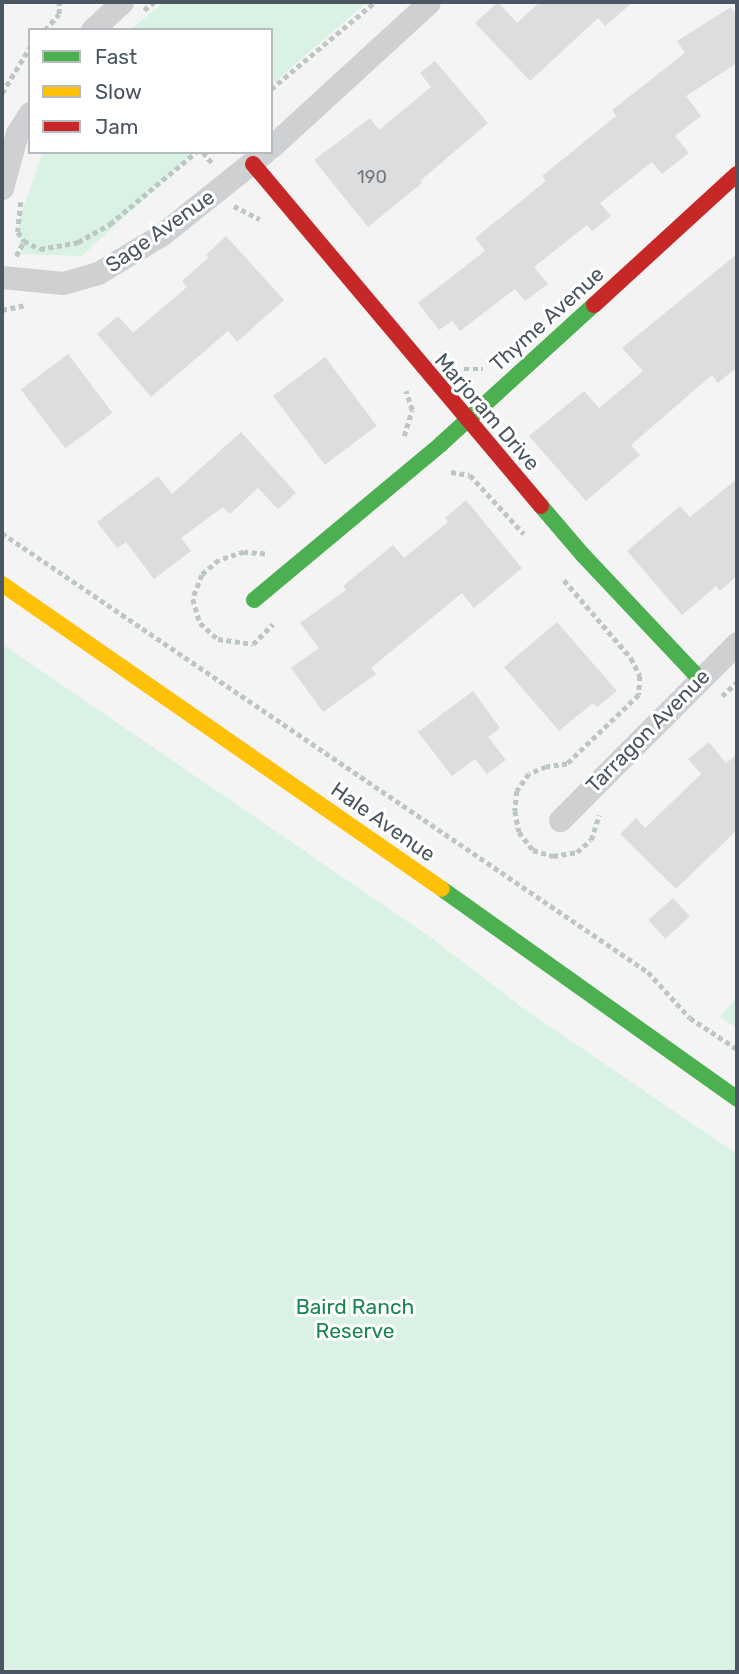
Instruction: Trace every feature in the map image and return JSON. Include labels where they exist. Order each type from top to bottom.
[{"type":"street","points":[[273,145],[429,2]]},
{"type":"street","points":[[94,28],[120,3]]},
{"type":"street","points":[[2,188],[17,133],[28,116]]},
{"type":"street","name":"Sage Avenue","points":[[2,276],[63,282],[98,274],[161,235],[259,158]]},
{"type":"street","name":"Marjoram Drive","points":[[259,158],[467,421],[582,554],[699,678]]},
{"type":"street","name":"Thyme Avenue","points":[[254,600],[467,421],[737,174]]},
{"type":"street","name":"Hale Avenue","points":[[2,584],[454,897],[737,1100]]},
{"type":"street","name":"Tarragon Avenue","points":[[560,820],[699,678],[737,643]]},
{"type":"path","points":[[47,28],[59,15],[59,2]]},
{"type":"path","points":[[273,87],[375,2]]},
{"type":"path","points":[[2,93],[28,50]]},
{"type":"path","points":[[24,241],[40,249],[58,248],[94,235],[194,154]]},
{"type":"path","points":[[225,206],[235,206],[257,216],[266,226]]},
{"type":"path","points":[[2,310],[36,303]]},
{"type":"path","points":[[458,368],[482,369],[490,365]]},
{"type":"path","points":[[401,440],[407,432],[412,410],[404,387]]},
{"type":"path","points":[[441,476],[451,471],[470,475],[531,541]]},
{"type":"path","points":[[2,533],[648,972],[690,1018],[737,1049]]},
{"type":"path","points":[[272,547],[265,554],[244,552],[219,560],[202,575],[193,599],[201,623],[218,639],[253,644],[277,615]]},
{"type":"path","points":[[558,573],[631,658],[640,676],[639,695],[567,764],[546,767],[529,774],[517,791],[515,811],[519,832],[533,850],[553,856],[577,852],[591,840],[600,812]]},
{"type":"path","points":[[712,705],[737,682]]},
{"type":"green space","points":[[164,2],[367,2],[273,83],[273,28],[132,28]]},
{"type":"green space","points":[[42,154],[193,154],[82,256],[21,254],[18,223]]},
{"type":"green space","name":"Baird Ranch Reserve","points":[[2,644],[433,939],[524,1009],[737,1154],[737,1672],[2,1672]]},
{"type":"green space","points":[[737,997],[737,1028],[720,1017]]},
{"type":"building","points":[[498,2],[517,23],[540,2],[633,2],[605,26],[598,18],[530,81],[475,23]]},
{"type":"building","points":[[731,7],[737,17],[737,63],[686,96],[701,116],[675,136],[689,153],[662,174],[652,162],[600,203],[611,216],[592,231],[587,225],[534,267],[548,284],[525,301],[515,289],[460,331],[452,321],[439,330],[418,303],[485,251],[475,238],[546,181],[542,176],[616,116],[612,110],[685,53],[677,41]]},
{"type":"building","points":[[435,61],[488,123],[420,181],[422,183],[368,227],[314,160],[370,118],[379,130],[431,87],[420,73]]},
{"type":"building","points":[[226,236],[284,300],[237,342],[228,331],[151,397],[97,334],[118,316],[133,333],[187,287],[182,281],[208,258],[206,255]]},
{"type":"building","points":[[737,254],[737,367],[718,383],[712,375],[631,445],[640,455],[586,501],[529,436],[584,391],[599,408],[643,371],[622,348]]},
{"type":"building","points":[[68,354],[113,413],[65,449],[21,390]]},
{"type":"building","points":[[325,357],[377,426],[325,465],[273,396]]},
{"type":"building","points":[[241,432],[296,493],[278,509],[258,488],[230,514],[223,507],[181,538],[191,551],[154,579],[126,542],[117,548],[97,522],[158,476],[172,494]]},
{"type":"building","points":[[737,479],[737,576],[720,591],[716,586],[682,615],[627,551],[680,506],[690,517]]},
{"type":"building","points":[[466,500],[522,568],[474,608],[462,593],[371,668],[376,674],[323,712],[291,668],[319,648],[300,623],[346,590],[343,586],[393,545],[404,558],[448,522],[445,518]]},
{"type":"building","points":[[557,622],[617,691],[597,707],[593,703],[559,731],[504,667]]},
{"type":"building","points":[[473,691],[500,728],[488,737],[506,760],[487,774],[475,759],[452,776],[418,732]]},
{"type":"building","points":[[709,742],[726,763],[737,754],[737,830],[676,889],[620,834],[636,818],[645,828],[701,774],[688,759]]},
{"type":"building","points":[[673,898],[690,917],[665,939],[648,920]]},
{"type":"traffic: fast","points":[[254,600],[441,444],[594,305]]},
{"type":"traffic: fast","points":[[541,506],[582,554],[699,678]]},
{"type":"traffic: fast","points":[[442,889],[737,1099]]},
{"type":"traffic: slow","points":[[2,584],[442,889]]},
{"type":"traffic: jam","points":[[253,164],[541,506]]},
{"type":"traffic: jam","points":[[594,305],[737,174]]}]
